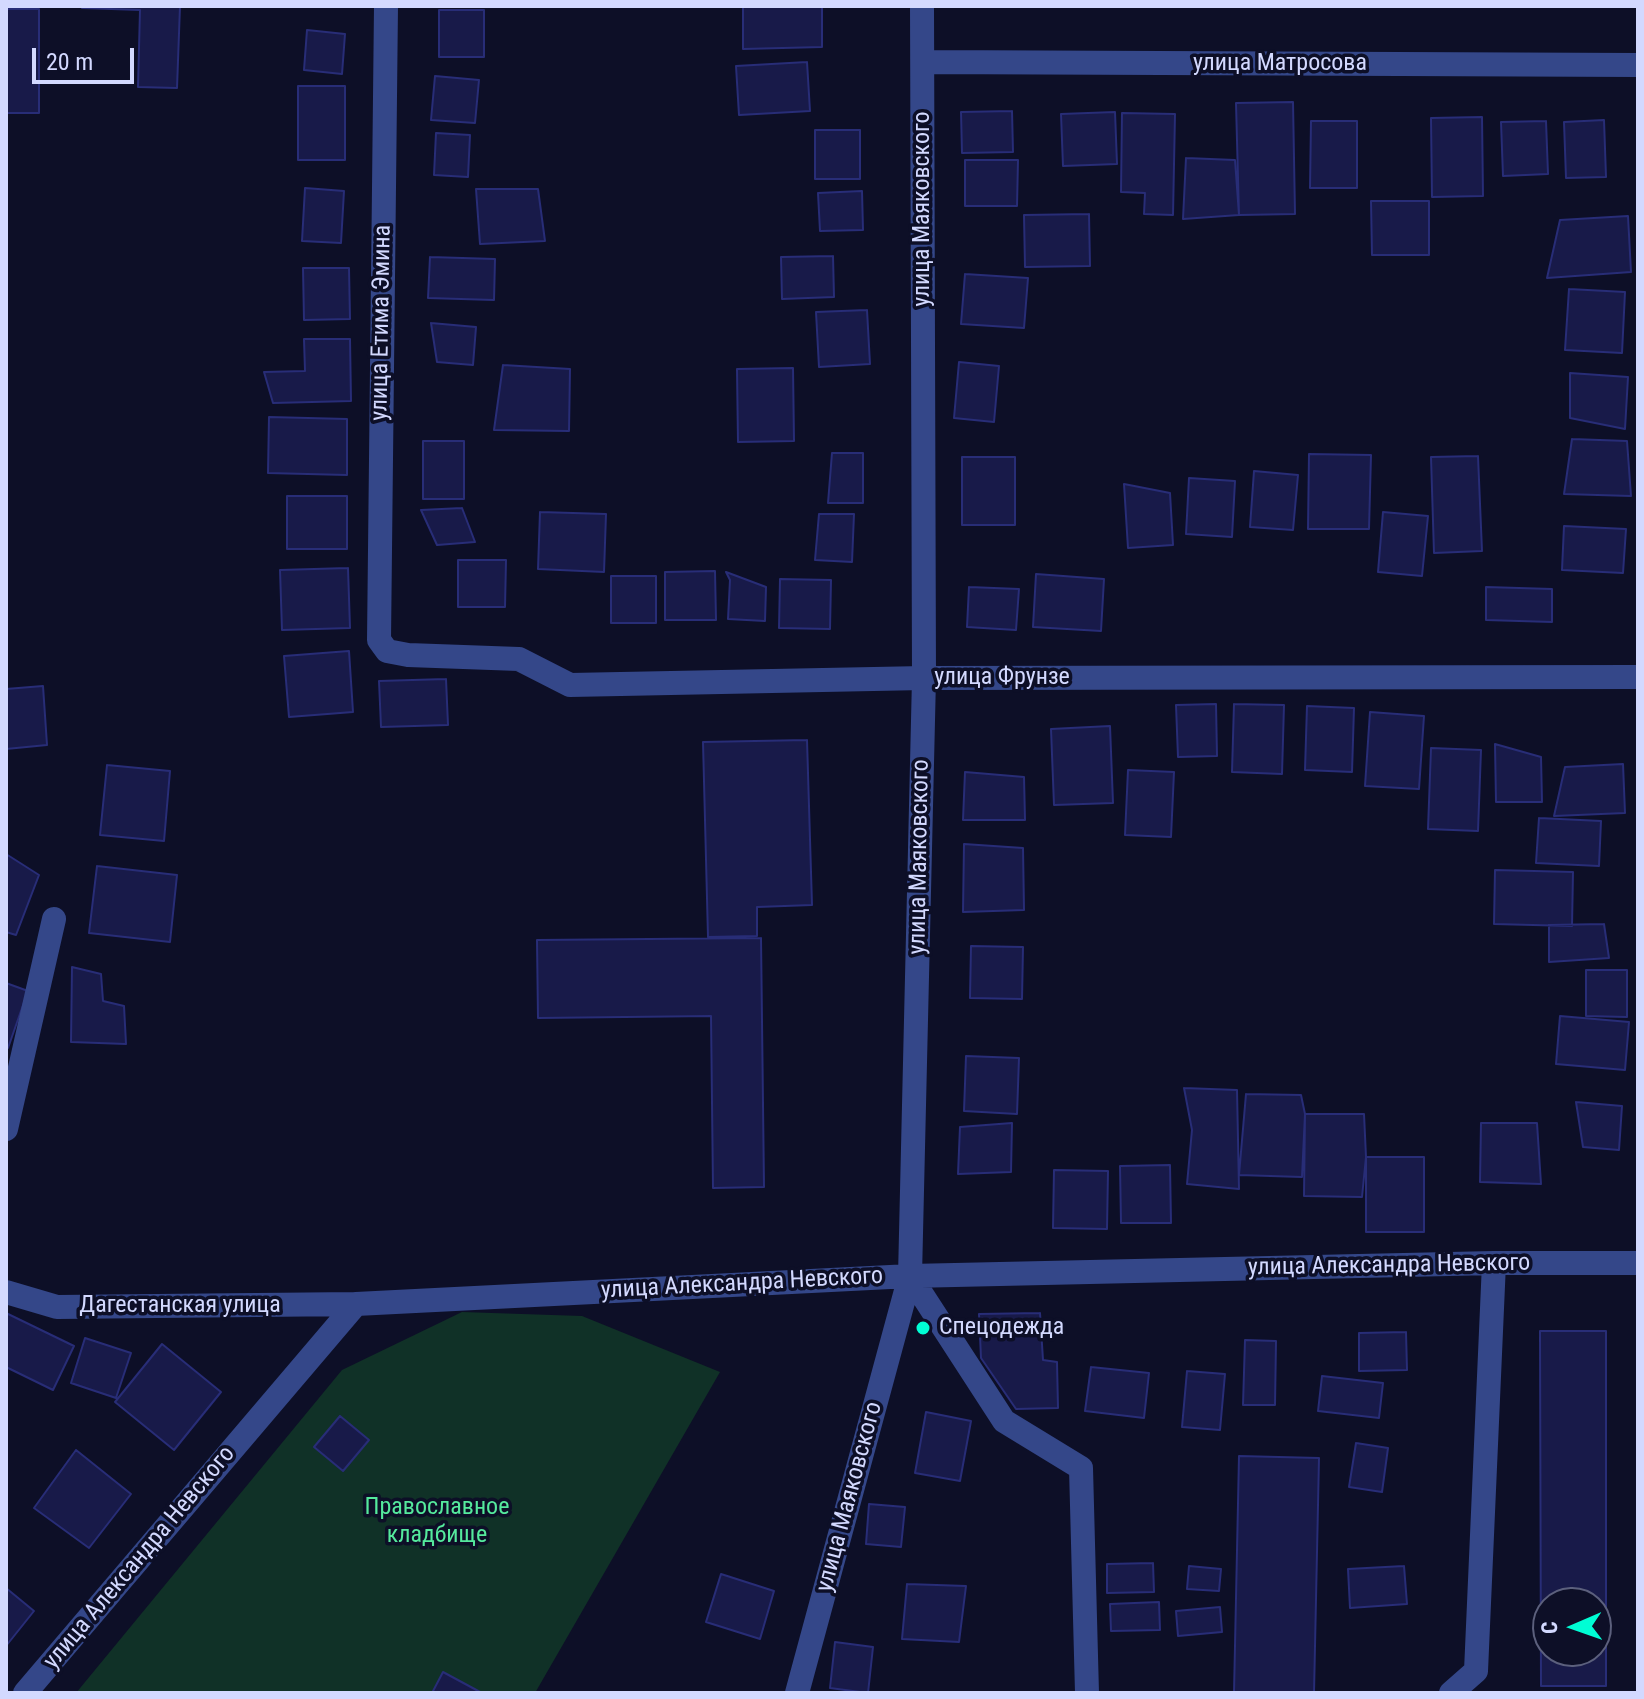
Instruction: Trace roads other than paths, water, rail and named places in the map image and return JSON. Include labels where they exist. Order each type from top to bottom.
[{"type":"street","name":"улица Етима Эмина","points":[[379,640],[386,6]]},
{"type":"street","name":"улица Маяковского","points":[[797,1693],[910,1276],[924,678],[922,6]]},
{"type":"street","name":"улица Матросова","points":[[923,62],[1638,65]]},
{"type":"street","name":"улица Фрунзе","points":[[379,640],[387,651],[408,655],[519,659],[570,685],[924,678],[1638,677]]},
{"type":"street","points":[[6,1129],[54,919]]},
{"type":"street","name":"улица Александра Невского","points":[[25,1693],[356,1304],[910,1276],[1494,1263],[1638,1263]]},
{"type":"street","points":[[1451,1693],[1476,1671],[1494,1263]]},
{"type":"street","points":[[910,1276],[1004,1421],[1081,1468],[1087,1693]]},
{"type":"street","name":"Дагестанская улица","points":[[6,1292],[57,1307],[356,1304]]},
{"type":"place","name":"Спецодежда","points":[[923,1328]]},
{"type":"park label","name":"Православное кладбище","points":[[437,1522]]}]
